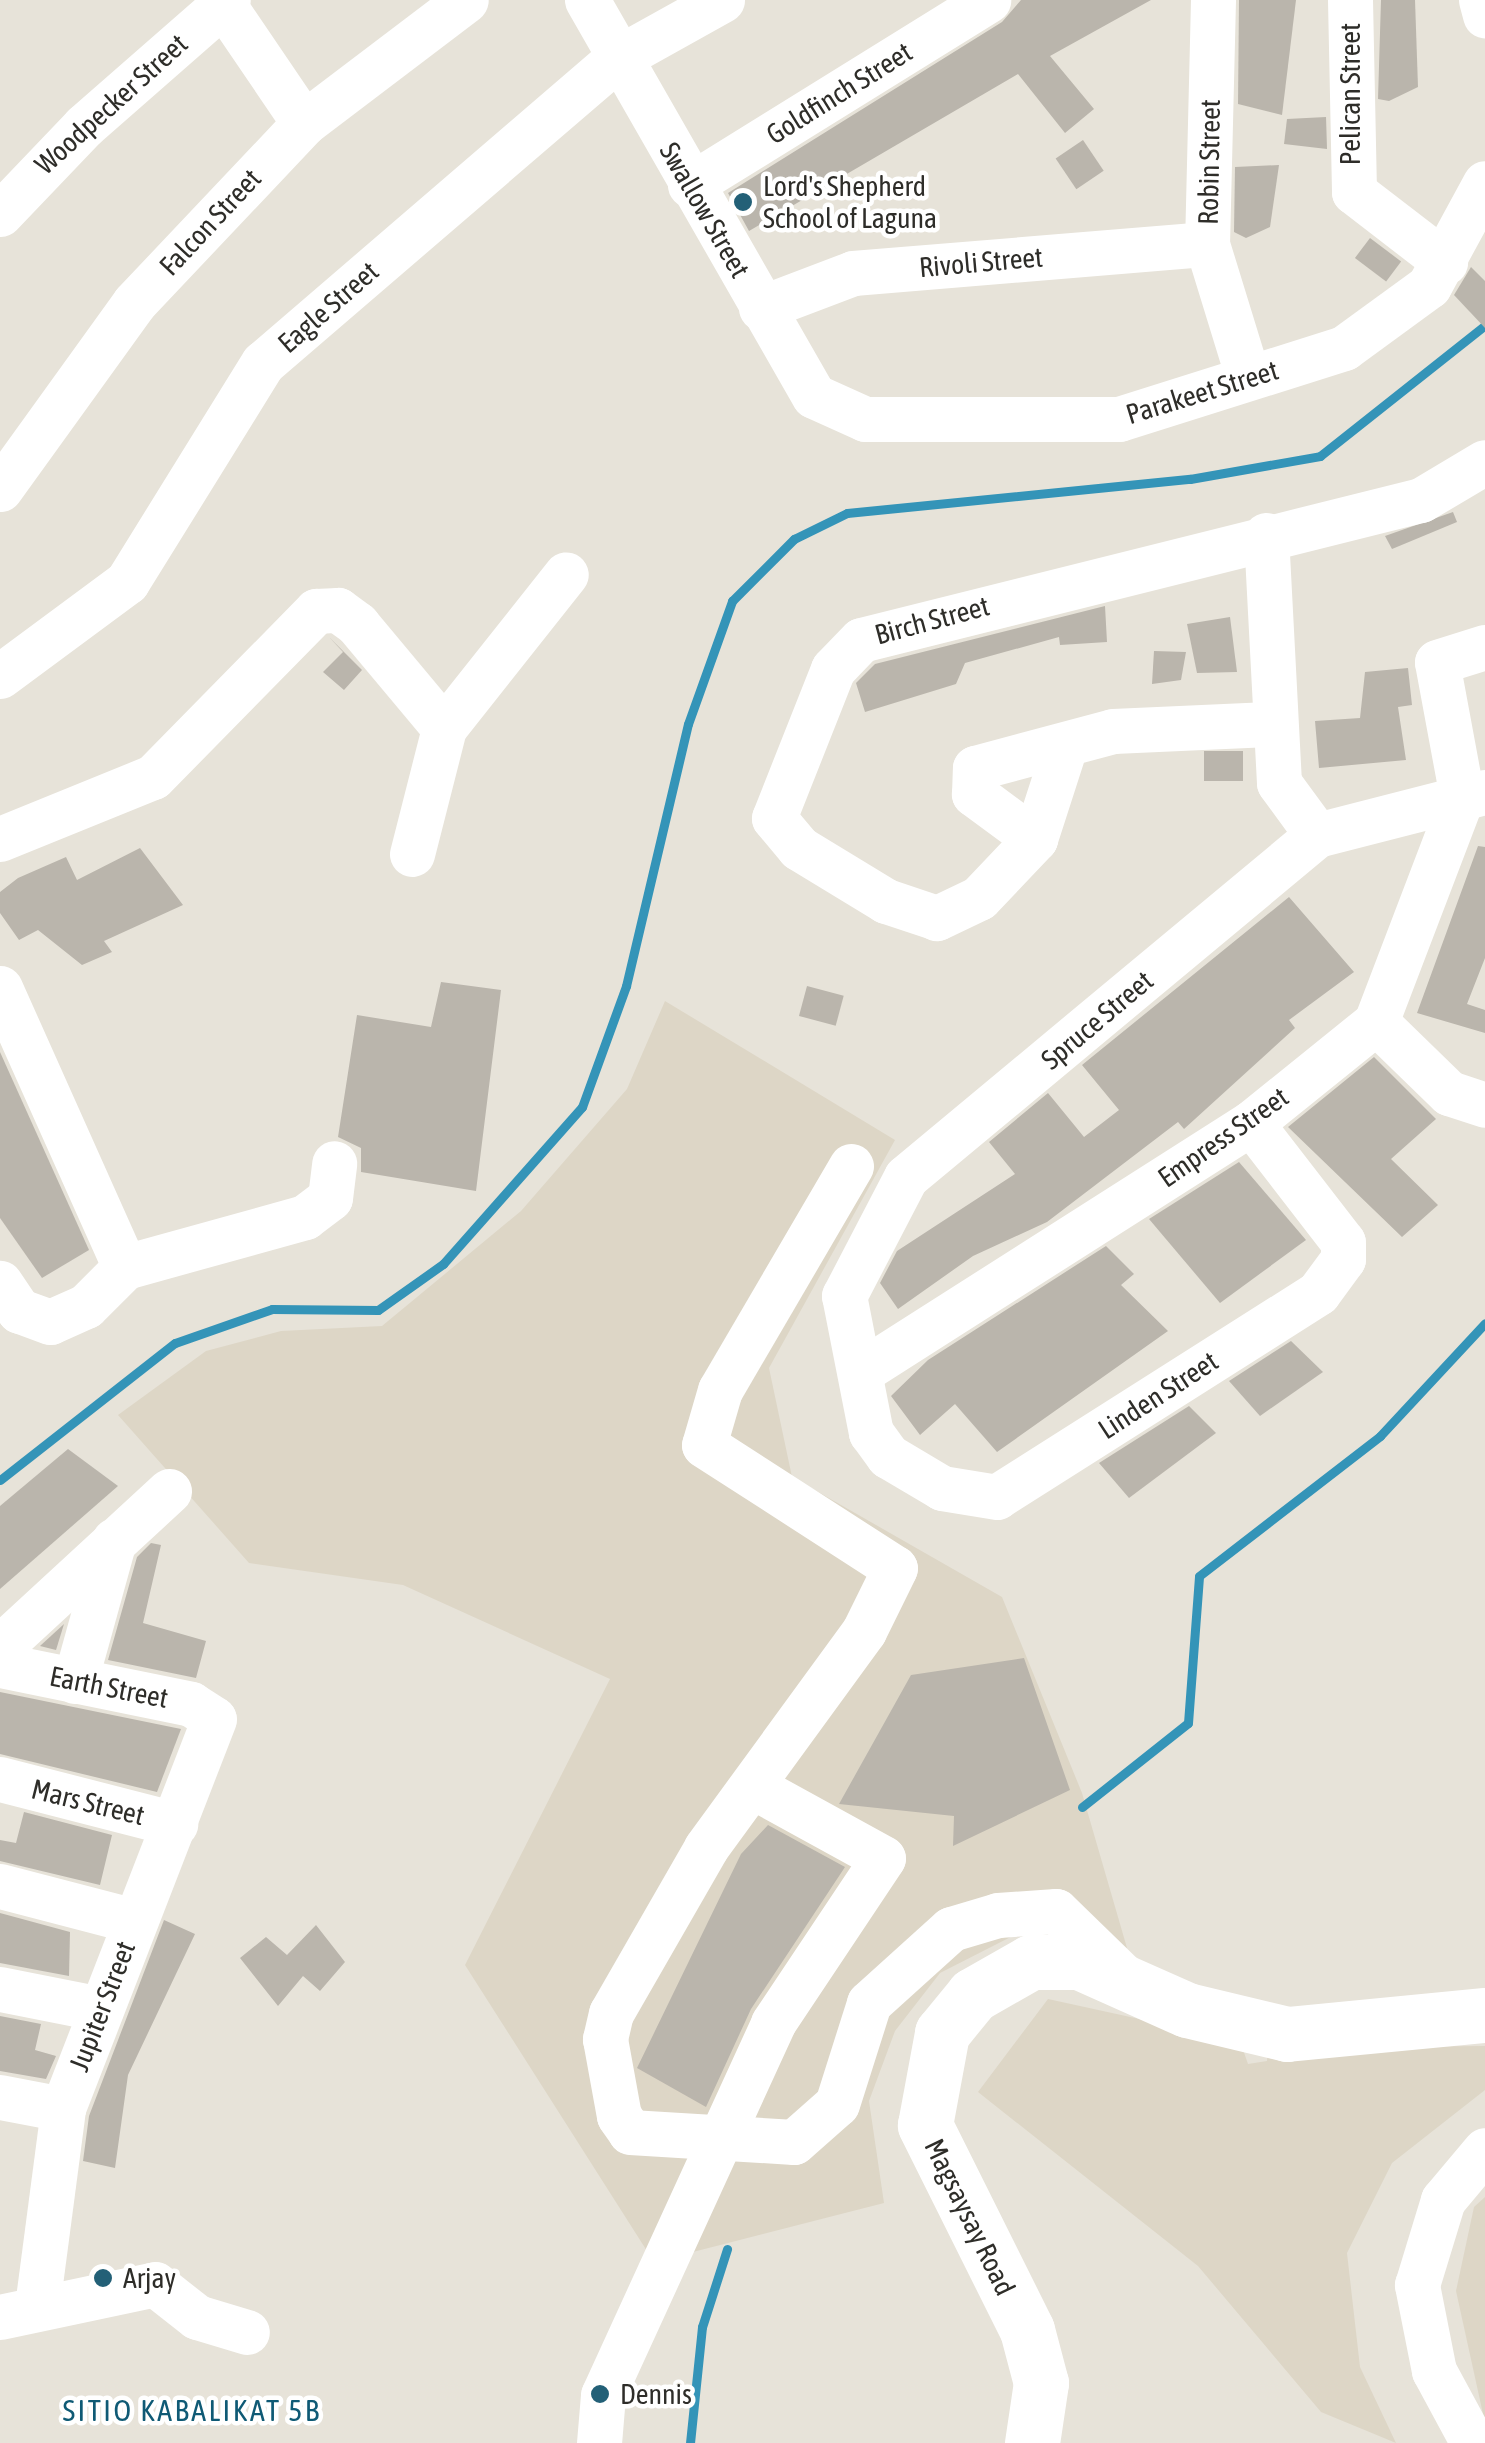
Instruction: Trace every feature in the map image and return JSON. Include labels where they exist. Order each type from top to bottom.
[{"type":"main road","name":"Magsaysay Road","points":[[1032,2443],[1041,2384],[1027,2330],[933,2152],[928,2089],[942,2033],[1002,1973],[1063,1962],[1122,1974],[1188,2010],[1287,2034],[1485,2016]]},
{"type":"street","name":"Falcon Street","points":[[0,489],[134,303],[304,122],[466,0]]},
{"type":"street","name":"Swallow Street","points":[[587,0],[761,308],[814,396],[834,412]]},
{"type":"street","name":"Eagle Street","points":[[0,676],[127,582],[263,363],[618,58],[722,0]]},
{"type":"street","name":"Goldfinch Street","points":[[690,185],[988,0]]},
{"type":"street","name":"Robin Street","points":[[1213,0],[1207,244],[1248,377]]},
{"type":"street","name":"Pelican Street","points":[[1350,0],[1354,192],[1445,262]]},
{"type":"street","points":[[1481,0],[1485,15]]},
{"type":"street","points":[[226,2],[304,122]]},
{"type":"street","name":"Woodpecker Street","points":[[0,214],[84,126],[226,2]]},
{"type":"street","name":"Parakeet Street","points":[[834,412],[901,422],[1119,419],[1248,377],[1377,330],[1445,262],[1485,182]]},
{"type":"street","name":"Rivoli Street","points":[[761,308],[853,273],[1207,244]]},
{"type":"street","name":"Birch Street","points":[[1065,746],[1035,839],[979,898],[936,918],[886,901],[783,834],[774,801],[846,650],[1266,535],[1420,500],[1485,462]]},
{"type":"street","points":[[1266,535],[1269,724],[1279,784],[1316,834]]},
{"type":"street","points":[[412,854],[444,728],[566,574]]},
{"type":"street","points":[[0,839],[153,778],[316,612],[338,610],[357,624],[444,728]]},
{"type":"street","points":[[1485,647],[1436,662],[1474,794],[1376,1022],[1449,1092],[1485,1104]]},
{"type":"street","points":[[1035,839],[990,810],[970,780],[988,760],[1065,746],[1113,730],[1269,724]]},
{"type":"street","name":"Spruce Street","points":[[860,1372],[846,1285],[906,1176],[1316,834],[1474,794]]},
{"type":"street","points":[[0,988],[125,1267]]},
{"type":"street","name":"Empress Street","points":[[860,1372],[1251,1123],[1376,1022]]},
{"type":"street","name":"Linden Street","points":[[860,1372],[871,1434],[913,1474],[997,1497],[1038,1472],[1334,1278],[1344,1259],[1334,1226],[1251,1123]]},
{"type":"street","points":[[0,1285],[19,1311],[50,1322],[86,1306],[125,1267],[305,1217],[330,1198],[334,1162]]},
{"type":"street","points":[[851,1166],[720,1390],[704,1445],[895,1568],[864,1631],[752,1786],[678,1898],[605,2039],[630,2132],[723,2144],[794,2142],[837,2104],[870,2003],[951,1929],[1056,1912],[1122,1974]]},
{"type":"street","points":[[0,1648],[169,1490]]},
{"type":"street","points":[[75,1680],[114,1540]]},
{"type":"street","name":"Earth Street","points":[[0,1664],[191,1704],[214,1720]]},
{"type":"street","name":"Jupiter Street","points":[[18,2312],[62,2109],[214,1720]]},
{"type":"street","name":"Mars Street","points":[[0,1779],[176,1824]]},
{"type":"street","points":[[599,2443],[603,2394],[723,2144],[774,2023],[883,1858],[752,1786]]},
{"type":"street","points":[[0,1886],[134,1921]]},
{"type":"street","points":[[0,1989],[101,2009]]},
{"type":"street","points":[[0,2097],[62,2109]]},
{"type":"street","points":[[1474,2443],[1434,2371],[1417,2285],[1437,2211],[1485,2150]]},
{"type":"street","points":[[18,2312],[155,2284],[196,2317],[247,2332]]},
{"type":"shaded area","points":[[665,1001],[895,1140],[769,1368],[792,1477],[1002,1597],[1082,1793],[1127,1948],[1034,1925],[940,1973],[895,2031],[869,2101],[884,2203],[654,2262],[465,1965],[610,1679],[403,1585],[249,1563],[118,1415],[206,1351],[281,1331],[382,1326],[521,1211],[627,1089]]},
{"type":"shaded area","points":[[1048,1999],[1240,2041],[1248,2064],[1267,2061],[1268,2048],[1485,2046],[1485,2090],[1392,2163],[1347,2253],[1360,2367],[1396,2443],[1321,2412],[1198,2266],[978,2092]]},
{"type":"shaded area","points":[[1485,2197],[1485,2423],[1456,2291],[1474,2207]]},
{"type":"building","points":[[1021,0],[1151,0],[1050,56],[1094,109],[1065,133],[1018,74],[749,231],[728,193],[1002,22]]},
{"type":"building","points":[[1239,0],[1296,0],[1282,115],[1238,104]]},
{"type":"building","points":[[1381,0],[1415,0],[1418,87],[1389,101],[1378,99]]},
{"type":"building","points":[[1326,117],[1327,149],[1284,144],[1287,119]]},
{"type":"building","points":[[1083,140],[1104,171],[1076,189],[1056,158]]},
{"type":"building","points":[[1279,165],[1270,227],[1246,238],[1234,232],[1235,167]]},
{"type":"building","points":[[1370,238],[1401,261],[1386,281],[1355,258]]},
{"type":"building","points":[[1471,267],[1485,281],[1485,328],[1454,295]]},
{"type":"building","points":[[1453,512],[1457,522],[1392,549],[1385,536]]},
{"type":"building","points":[[1105,606],[1107,642],[1060,645],[1059,637],[965,663],[956,684],[865,712],[856,683],[875,664]]},
{"type":"building","points":[[1230,617],[1237,672],[1197,673],[1187,624]]},
{"type":"building","points":[[329,637],[362,670],[344,690],[323,672],[343,652]]},
{"type":"building","points":[[1154,651],[1186,652],[1181,680],[1152,684]]},
{"type":"building","points":[[1408,668],[1412,705],[1398,707],[1406,760],[1319,768],[1315,721],[1360,718],[1365,672]]},
{"type":"building","points":[[1204,751],[1243,751],[1243,781],[1204,781]]},
{"type":"building","points":[[1478,846],[1485,847],[1485,958],[1467,1004],[1485,1010],[1485,1033],[1417,1013]]},
{"type":"building","points":[[140,848],[183,905],[104,941],[112,952],[82,965],[38,930],[19,940],[0,913],[0,892],[18,878],[66,857],[77,880]]},
{"type":"building","points":[[1289,897],[1354,972],[1289,1020],[1295,1028],[1184,1129],[1178,1122],[1047,1222],[973,1256],[898,1309],[880,1283],[897,1251],[1015,1174],[989,1142],[1048,1093],[1084,1137],[1119,1110],[1082,1065]]},
{"type":"building","points":[[441,982],[501,990],[476,1191],[361,1172],[361,1148],[338,1137],[357,1015],[431,1027]]},
{"type":"building","points":[[807,986],[844,996],[836,1026],[799,1016]]},
{"type":"building","points":[[0,1052],[89,1250],[42,1278],[0,1218]]},
{"type":"building","points":[[1374,1057],[1436,1119],[1391,1159],[1438,1205],[1402,1237],[1288,1127]]},
{"type":"building","points":[[1239,1162],[1306,1240],[1220,1303],[1149,1219]]},
{"type":"building","points":[[1106,1246],[1134,1274],[1121,1285],[1168,1331],[997,1452],[955,1404],[920,1435],[891,1396],[928,1360]]},
{"type":"building","points":[[1291,1341],[1323,1372],[1260,1416],[1229,1381]]},
{"type":"building","points":[[1189,1406],[1216,1433],[1129,1498],[1099,1463]]},
{"type":"building","points":[[68,1449],[118,1486],[0,1589],[0,1506]]},
{"type":"building","points":[[151,1543],[161,1545],[143,1623],[206,1641],[196,1678],[108,1660],[137,1557]]},
{"type":"building","points":[[64,1624],[56,1650],[40,1646]]},
{"type":"building","points":[[1024,1658],[1070,1790],[953,1846],[954,1816],[839,1804],[911,1675]]},
{"type":"building","points":[[0,1692],[181,1729],[157,1792],[0,1754]]},
{"type":"building","points":[[24,1812],[112,1835],[100,1885],[0,1861],[0,1840],[16,1843]]},
{"type":"building","points":[[768,1825],[845,1867],[751,2009],[706,2107],[637,2068],[741,1854]]},
{"type":"building","points":[[0,1913],[70,1932],[69,1976],[0,1963]]},
{"type":"building","points":[[164,1920],[195,1934],[128,2075],[115,2168],[83,2161],[89,2116]]},
{"type":"building","points":[[316,1925],[345,1962],[320,1991],[303,1976],[278,2006],[240,1958],[266,1937],[287,1955]]},
{"type":"building","points":[[0,2016],[41,2024],[35,2050],[56,2056],[46,2079],[0,2071]]},
{"type":"waterway","points":[[0,1480],[175,1343],[272,1309],[378,1310],[443,1264],[582,1107],[626,986],[688,724],[732,601],[794,539],[847,513],[1190,479],[1320,456],[1485,325]]},
{"type":"waterway","points":[[1082,1807],[1188,1723],[1199,1576],[1380,1436],[1485,1323]]},
{"type":"waterway","points":[[690,2443],[702,2327],[727,2249]]},
{"type":"place","name":"Lord's Shepherd School of Laguna","points":[[743,202]]},
{"type":"place","name":"Arjay","points":[[103,2278]]},
{"type":"place","name":"Dennis","points":[[600,2394]]},
{"type":"district","name":"SITIO KABALIKAT 5B","points":[[192,2410]]}]
